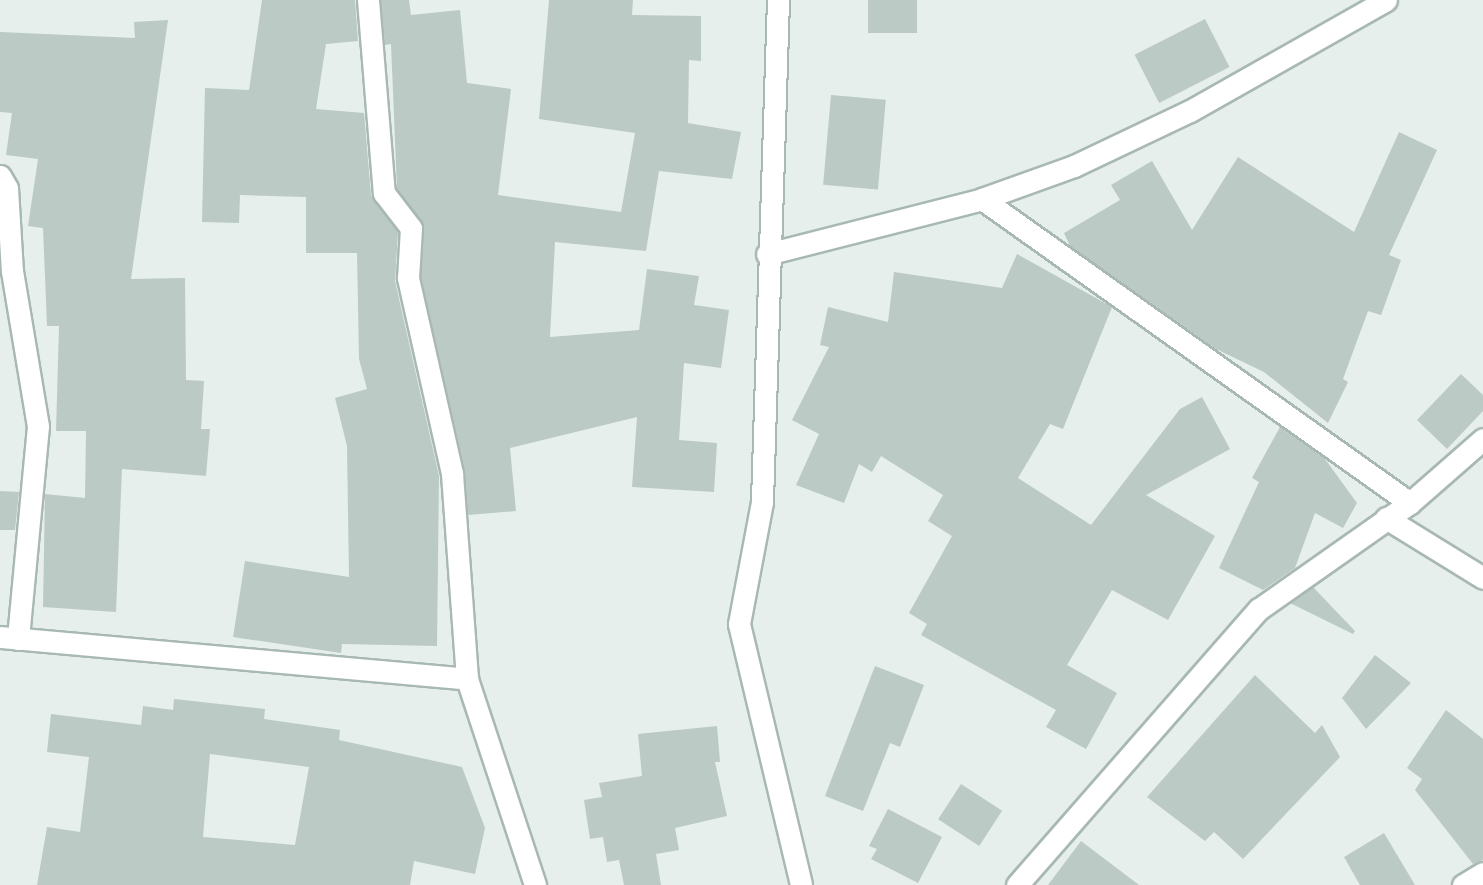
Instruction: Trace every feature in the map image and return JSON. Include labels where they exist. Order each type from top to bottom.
[{"type":"street","points":[[368,0],[384,194],[411,228],[408,278],[452,474],[467,680],[535,885]]},
{"type":"street","points":[[778,0],[767,254],[762,502],[739,624],[801,885]]},
{"type":"street","points":[[767,254],[982,199],[1074,166],[1190,111],[1386,0]]},
{"type":"street","points":[[0,176],[7,188],[12,271],[38,426],[9,638],[467,680]]},
{"type":"street","points":[[982,199],[1410,503]]},
{"type":"street","points":[[1017,885],[1259,609],[1410,503],[1483,439]]},
{"type":"street","points":[[1386,518],[1483,578]]},
{"type":"street","points":[[1463,885],[1483,873]]},
{"type":"building","points":[[262,0],[355,0],[358,41],[326,44],[316,109],[364,113],[371,195],[398,232],[395,281],[439,476],[437,646],[342,644],[341,653],[233,637],[245,561],[349,577],[347,446],[335,398],[367,389],[359,359],[357,253],[306,253],[306,197],[240,195],[239,223],[202,222],[205,88],[249,90]]},
{"type":"building","points":[[381,0],[409,0],[411,15],[460,10],[467,83],[511,89],[498,195],[621,212],[635,133],[539,119],[549,0],[633,0],[632,15],[701,16],[701,61],[689,60],[688,123],[741,132],[732,179],[659,171],[646,251],[555,242],[550,337],[639,330],[647,269],[699,276],[694,305],[729,310],[721,368],[684,363],[679,440],[717,443],[714,492],[632,487],[637,417],[510,448],[516,511],[468,515],[465,471],[421,277],[424,228],[397,188],[391,44],[385,45]]},
{"type":"building","points":[[868,0],[917,0],[917,33],[868,33]]},
{"type":"building","points":[[1205,19],[1230,67],[1159,103],[1135,55]]},
{"type":"building","points":[[168,20],[131,279],[185,278],[186,380],[204,381],[201,429],[210,429],[206,476],[122,469],[116,612],[43,607],[45,494],[85,498],[86,431],[56,431],[59,326],[47,326],[43,228],[28,226],[38,159],[6,155],[12,113],[0,112],[0,32],[135,38],[134,22]]},
{"type":"building","points":[[831,95],[886,100],[878,189],[823,185]]},
{"type":"building","points":[[1399,132],[1437,150],[1389,255],[1401,260],[1381,315],[1368,311],[1343,379],[1348,382],[1328,423],[1264,372],[1216,349],[1070,246],[1064,233],[1120,200],[1111,185],[1152,161],[1192,230],[1238,157],[1354,232]]},
{"type":"building","points":[[1017,254],[1112,307],[1063,429],[1050,424],[1018,478],[1091,525],[1180,409],[1202,397],[1230,449],[1146,495],[1215,536],[1168,620],[1112,590],[1067,665],[1117,693],[1086,749],[1046,727],[1056,710],[921,635],[927,624],[909,613],[952,536],[928,521],[943,495],[881,456],[872,472],[859,464],[844,503],[796,485],[819,434],[792,420],[829,347],[820,345],[828,307],[888,322],[894,272],[1002,288]]},
{"type":"building","points":[[1461,374],[1483,395],[1483,411],[1447,449],[1417,420]]},
{"type":"building","points":[[1280,427],[1325,459],[1357,503],[1343,528],[1315,513],[1295,568],[1263,590],[1219,568],[1259,482],[1252,478]]},
{"type":"building","points":[[0,491],[19,492],[15,530],[0,530]]},
{"type":"building","points":[[1313,587],[1355,631],[1353,634],[1290,603]]},
{"type":"building","points":[[1375,655],[1411,683],[1366,729],[1342,698]]},
{"type":"building","points":[[875,666],[924,685],[900,747],[890,743],[863,811],[825,796]]},
{"type":"building","points":[[1255,675],[1315,733],[1322,725],[1340,757],[1243,859],[1214,832],[1205,841],[1147,797]]},
{"type":"building","points":[[174,699],[265,709],[264,719],[340,730],[339,740],[462,767],[485,828],[475,874],[414,861],[410,885],[37,885],[47,827],[80,832],[89,757],[47,752],[51,714],[141,725],[143,706],[173,710]],"holes":[[[210,754],[309,767],[295,845],[203,837]]]},
{"type":"building","points":[[1446,710],[1483,739],[1483,860],[1473,864],[1415,790],[1422,779],[1407,768]]},
{"type":"building","points":[[717,726],[720,762],[715,762],[727,816],[675,828],[679,850],[656,854],[661,885],[624,885],[619,860],[607,862],[603,837],[590,839],[584,800],[602,797],[599,783],[642,776],[638,734]]},
{"type":"building","points":[[961,784],[1002,811],[979,846],[938,819]]},
{"type":"building","points":[[888,809],[942,837],[918,883],[871,859],[877,849],[869,846]]},
{"type":"building","points":[[1384,833],[1415,885],[1360,885],[1344,857]]},
{"type":"building","points":[[1081,841],[1139,885],[1048,885]]}]
